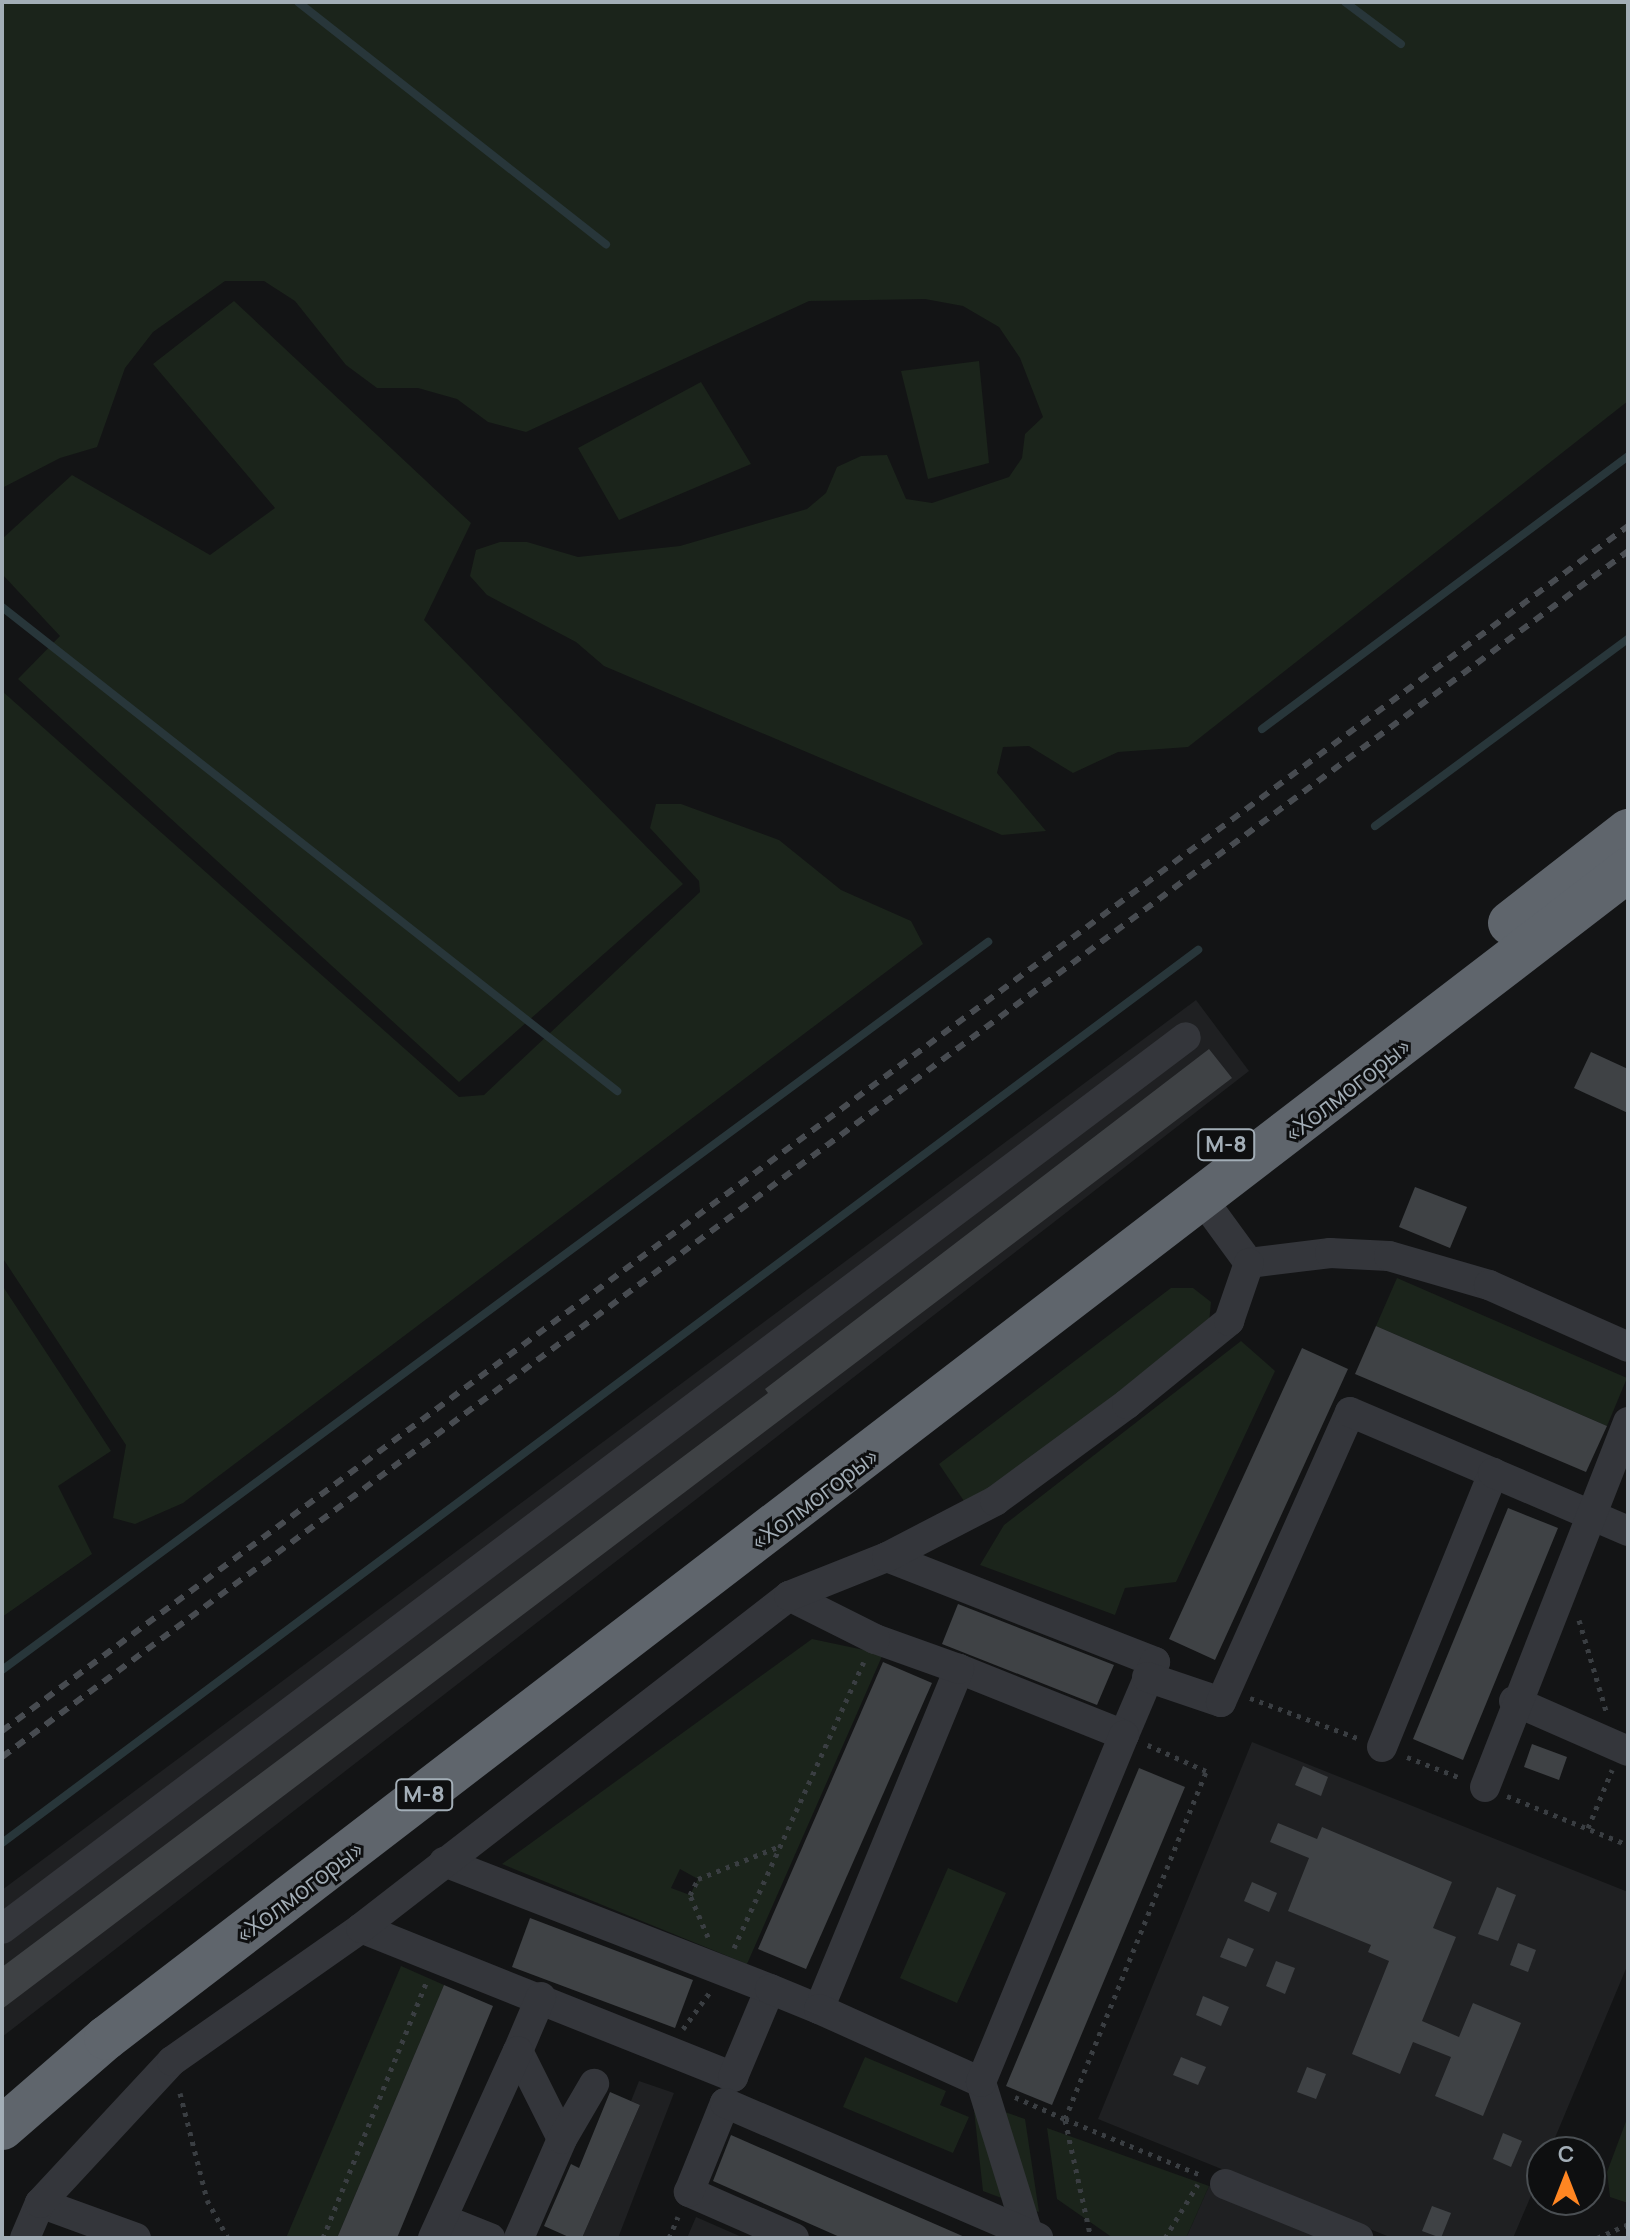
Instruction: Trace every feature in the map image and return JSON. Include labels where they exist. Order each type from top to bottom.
[{"type":"highway","name":"«Холмогоры»","points":[[2,2086],[89,2012],[1628,831]]},
{"type":"highway","name":"«Холмогоры»","points":[[2,2128],[106,2038],[1203,1200],[1628,870]]},
{"type":"street","points":[[2,1929],[1186,1037]]},
{"type":"street","points":[[1203,1200],[1249,1263]]},
{"type":"street","points":[[1249,1263],[1330,1253],[1389,1256],[1489,1285],[1628,1347]]},
{"type":"street","points":[[25,2238],[40,2203],[172,2061],[361,1928],[789,1596],[887,1557],[995,1501],[1215,1337],[1229,1321],[1249,1263]]},
{"type":"street","points":[[1147,1677],[1221,1702],[1350,1412],[1628,1531]]},
{"type":"street","points":[[1485,1787],[1514,1701],[1628,1422]]},
{"type":"street","points":[[1382,1747],[1493,1473]]},
{"type":"street","points":[[887,1557],[1155,1662],[981,2082],[1033,2236]]},
{"type":"street","points":[[789,1596],[875,1639],[1124,1735]]},
{"type":"street","points":[[819,2009],[959,1669]]},
{"type":"street","points":[[1514,1701],[1624,1750]]},
{"type":"street","points":[[444,1862],[819,2009],[981,2082]]},
{"type":"street","points":[[361,1928],[658,2045],[729,2090],[1033,2236]]},
{"type":"street","points":[[770,1989],[689,2192],[794,2238]]},
{"type":"street","points":[[490,2238],[437,2229],[541,1997]]},
{"type":"street","points":[[518,2051],[562,2139]]},
{"type":"street","points":[[519,2238],[562,2139],[594,2084]]},
{"type":"street","points":[[1214,2180],[1358,2238]]},
{"type":"street","points":[[40,2203],[136,2238]]},
{"type":"path","points":[[1566,1574],[1624,1750],[1588,1828]]},
{"type":"path","points":[[658,2045],[690,2025],[723,1971],[875,1639]]},
{"type":"path","points":[[1091,2238],[1065,2119],[1206,1771],[1124,1735]]},
{"type":"path","points":[[723,1971],[690,1895],[698,1879],[781,1846]]},
{"type":"path","points":[[323,2238],[437,1957]]},
{"type":"path","points":[[172,2061],[207,2200],[228,2238]]},
{"type":"path","points":[[981,2082],[1214,2180],[1165,2238]]},
{"type":"path","points":[[1597,2238],[1628,2224]]},
{"type":"shaded area","points":[[2,2],[1628,2],[1628,401],[1188,747],[1118,752],[1073,773],[1029,746],[1003,747],[997,773],[1046,831],[1002,835],[604,666],[576,642],[487,595],[470,576],[476,550],[500,542],[527,542],[578,557],[680,546],[807,509],[826,493],[837,467],[861,456],[887,455],[906,499],[932,503],[1009,477],[1022,458],[1025,434],[1043,417],[1020,358],[999,327],[963,306],[925,299],[809,301],[526,432],[488,422],[457,399],[418,388],[377,388],[346,365],[295,301],[264,281],[225,281],[153,332],[125,368],[97,447],[60,458],[2,488]]},
{"type":"shaded area","points":[[234,301],[471,523],[424,620],[683,884],[459,1082],[18,679],[60,636],[2,574],[2,539],[72,475],[210,555],[275,508],[153,364]]},
{"type":"shaded area","points":[[979,361],[989,463],[928,479],[901,371]]},
{"type":"shaded area","points":[[701,382],[751,464],[619,520],[578,448]]},
{"type":"shaded area","points":[[2,691],[459,1097],[484,1095],[700,892],[699,881],[650,828],[656,804],[681,804],[779,840],[841,890],[911,921],[923,944],[183,1503],[135,1524],[113,1518],[126,1445],[2,1257]]},
{"type":"shaded area","points":[[1196,1000],[1249,1071],[2,2037],[2,1890]]},
{"type":"shaded area","points":[[1397,1278],[1627,1378],[1607,1426],[1376,1326]]},
{"type":"shaded area","points":[[2,1285],[111,1451],[58,1486],[92,1554],[2,1617]]},
{"type":"shaded area","points":[[1171,1288],[1193,1288],[1211,1302],[1209,1323],[968,1507],[939,1464]]},
{"type":"shaded area","points":[[1241,1341],[1275,1371],[1176,1582],[1125,1588],[1115,1615],[980,1565],[1004,1525]]},
{"type":"shaded area","points":[[812,1639],[883,1654],[747,1964],[502,1864]],"holes":[[[680,1869],[698,1879],[690,1895],[671,1888]]]},
{"type":"shaded area","points":[[1252,1742],[1628,1892],[1628,1964],[1556,2136],[1526,2136],[1526,2208],[1513,2238],[1392,2238],[1098,2119]]},
{"type":"shaded area","points":[[948,1868],[1006,1893],[957,2003],[900,1978]]},
{"type":"shaded area","points":[[401,1966],[444,1985],[337,2238],[286,2238]]},
{"type":"shaded area","points":[[865,2057],[946,2091],[940,2105],[969,2117],[953,2153],[843,2107]]},
{"type":"shaded area","points":[[639,2081],[674,2093],[618,2238],[582,2238],[640,2105],[631,2101]]},
{"type":"shaded area","points":[[973,2101],[1025,2119],[1039,2212],[983,2191]]},
{"type":"shaded area","points":[[1628,2116],[1628,2203],[1610,2197],[1607,2172]]},
{"type":"shaded area","points":[[1047,2128],[1209,2186],[1186,2238],[1113,2238],[1057,2199]]},
{"type":"shaded area","points":[[1209,2186],[1339,2238],[1186,2238]]},
{"type":"shaded area","points":[[696,2217],[744,2238],[687,2238]]},
{"type":"building","points":[[1209,1049],[1232,1078],[2,2009],[2,1967],[768,1393],[765,1389]]},
{"type":"building","points":[[1591,1052],[1628,1069],[1628,1113],[1574,1088]]},
{"type":"building","points":[[1415,1187],[1467,1207],[1450,1248],[1399,1227]]},
{"type":"building","points":[[1376,1326],[1607,1426],[1586,1472],[1355,1374]]},
{"type":"building","points":[[1302,1348],[1348,1369],[1215,1660],[1169,1639]]},
{"type":"building","points":[[1508,1508],[1558,1528],[1463,1760],[1413,1739]]},
{"type":"building","points":[[958,1604],[1114,1665],[1097,1705],[942,1644]]},
{"type":"building","points":[[883,1662],[932,1683],[806,1969],[758,1949]]},
{"type":"building","points":[[1532,1744],[1567,1757],[1559,1780],[1524,1767]]},
{"type":"building","points":[[1303,1766],[1328,1777],[1321,1796],[1295,1785]]},
{"type":"building","points":[[1139,1768],[1185,1787],[1052,2105],[1006,2086]]},
{"type":"building","points":[[1278,1823],[1317,1839],[1322,1827],[1452,1882],[1433,1928],[1456,1937],[1422,2021],[1459,2037],[1473,2003],[1521,2023],[1483,2116],[1435,2096],[1451,2057],[1413,2042],[1400,2074],[1352,2054],[1389,1961],[1368,1952],[1371,1945],[1288,1911],[1309,1858],[1270,1842]]},
{"type":"building","points":[[1252,1882],[1277,1893],[1269,1912],[1244,1901]]},
{"type":"building","points":[[1497,1887],[1516,1895],[1498,1941],[1478,1934]]},
{"type":"building","points":[[530,1918],[693,1980],[675,2028],[512,1967]]},
{"type":"building","points":[[1228,1938],[1254,1949],[1246,1967],[1220,1957]]},
{"type":"building","points":[[1518,1943],[1536,1950],[1528,1972],[1510,1965]]},
{"type":"building","points":[[1276,1961],[1295,1968],[1285,1994],[1266,1986]]},
{"type":"building","points":[[444,1985],[493,2006],[397,2238],[337,2238]]},
{"type":"building","points":[[1203,1996],[1229,2007],[1221,2026],[1196,2015]]},
{"type":"building","points":[[1181,2057],[1206,2067],[1198,2085],[1173,2075]]},
{"type":"building","points":[[1307,2067],[1326,2074],[1316,2099],[1297,2092]]},
{"type":"building","points":[[610,2092],[640,2105],[582,2238],[571,2238],[544,2226],[571,2164],[579,2168]]},
{"type":"building","points":[[1503,2133],[1522,2141],[1511,2167],[1493,2159]]},
{"type":"building","points":[[731,2135],[967,2238],[842,2238],[713,2181]]},
{"type":"building","points":[[1432,2206],[1451,2213],[1441,2238],[1422,2231]]},
{"type":"waterway","points":[[298,2],[606,244]]},
{"type":"waterway","points":[[1345,2],[1401,44]]},
{"type":"waterway","points":[[1262,729],[1628,456]]},
{"type":"waterway","points":[[2,607],[617,1091]]},
{"type":"waterway","points":[[1375,826],[1628,639]]},
{"type":"waterway","points":[[2,1670],[988,942]]},
{"type":"waterway","points":[[2,1843],[1198,950]]},
{"type":"railway","points":[[2,1731],[1628,526]]},
{"type":"railway","points":[[2,1757],[1628,551]]}]
